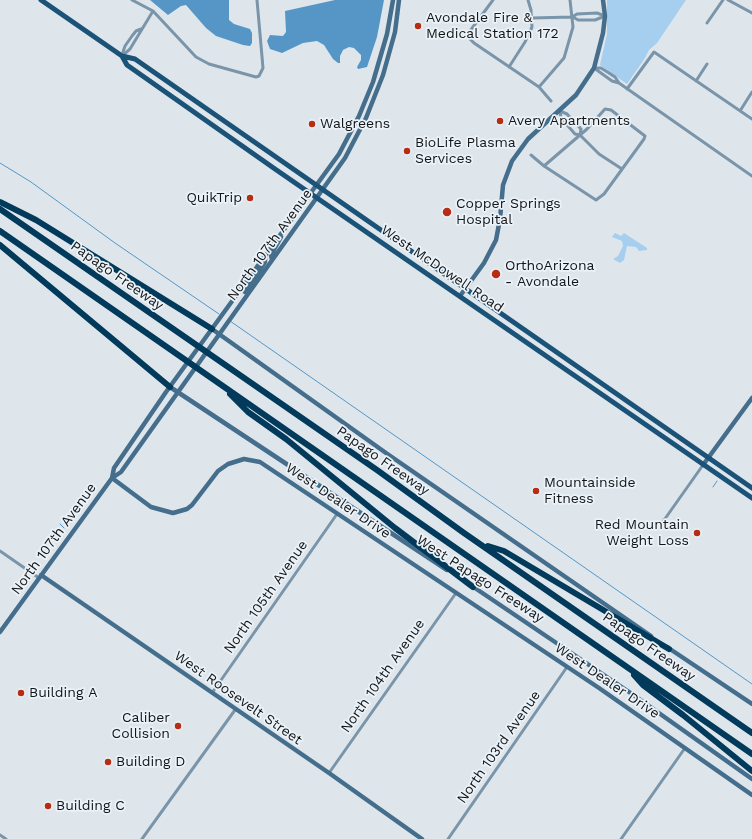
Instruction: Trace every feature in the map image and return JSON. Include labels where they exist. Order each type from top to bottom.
[{"type":"highway","points":[[0,202],[36,220],[212,329]]},
{"type":"highway","name":"Papago Freeway","points":[[0,209],[216,360],[377,470],[752,734]]},
{"type":"highway","name":"Papago Freeway","points":[[0,231],[752,754]]},
{"type":"highway","points":[[0,245],[170,387]]},
{"type":"highway","points":[[217,382],[248,412],[286,439],[395,528],[473,587]]},
{"type":"highway","points":[[481,544],[504,551],[669,649]]},
{"type":"highway","points":[[624,665],[643,685],[683,715],[752,771]]},
{"type":"main road","name":"West McDowell Road","points":[[41,0],[122,56],[135,59],[317,184],[752,488]]},
{"type":"main road","name":"North 107th Avenue","points":[[112,478],[114,468],[170,387],[339,154],[359,116],[373,82],[388,31],[393,0]]},
{"type":"main road","name":"North 107th Avenue","points":[[0,632],[112,478],[121,472],[349,152],[369,110],[383,75],[398,15],[399,0]]},
{"type":"main road","points":[[398,15],[402,0]]},
{"type":"main road","points":[[460,296],[487,258],[497,236],[503,185],[512,161],[528,139],[560,111],[580,90],[594,68],[603,39],[605,16],[603,0]]},
{"type":"main road","points":[[388,31],[394,33]]},
{"type":"main road","name":"West McDowell Road","points":[[122,56],[127,65],[310,194],[752,498]]},
{"type":"main road","points":[[272,260],[271,255],[280,241],[282,233]]},
{"type":"main road","points":[[246,296],[245,292],[266,261],[265,256]]},
{"type":"main road","points":[[212,329],[386,453],[669,649],[752,704]]},
{"type":"main road","name":"West Papago Freeway","points":[[170,387],[632,694],[752,779]]},
{"type":"main road","points":[[703,465],[752,398]]},
{"type":"main road","name":"West Dealer Drive","points":[[112,478],[152,507],[173,513],[187,509],[192,505],[218,471],[228,464],[238,460],[250,460],[269,468],[567,667],[752,795]]},
{"type":"main road","points":[[737,488],[752,493]]},
{"type":"main road","name":"West Roosevelt Street","points":[[40,577],[329,773],[422,839]]},
{"type":"street","points":[[132,0],[154,12],[196,57],[219,67],[259,76],[263,68],[257,0]]},
{"type":"street","points":[[493,0],[470,31],[468,37],[474,43],[539,88],[551,102]]},
{"type":"street","points":[[508,67],[532,27],[532,18],[528,0]]},
{"type":"street","points":[[539,88],[564,58],[573,27],[570,0]]},
{"type":"street","points":[[707,23],[723,0]]},
{"type":"street","points":[[728,0],[752,13]]},
{"type":"street","points":[[122,56],[125,46],[132,36],[136,31],[141,29],[154,12]]},
{"type":"street","points":[[572,17],[577,14],[587,13],[597,13],[605,16]]},
{"type":"street","points":[[587,13],[588,20]]},
{"type":"street","points":[[532,18],[572,17],[578,20],[597,20],[605,16]]},
{"type":"street","points":[[122,56],[130,49],[140,35],[141,29]]},
{"type":"street","points":[[627,89],[654,52],[752,120]]},
{"type":"street","points":[[696,81],[707,64]]},
{"type":"street","points":[[594,68],[612,81],[619,83],[752,176]]},
{"type":"street","points":[[740,111],[752,92]]},
{"type":"street","points":[[531,155],[544,166],[596,200],[604,194],[645,136],[611,110],[605,109],[580,135],[544,166]]},
{"type":"street","points":[[560,111],[567,114],[581,130],[580,135]]},
{"type":"street","points":[[560,111],[562,118],[575,134],[580,135],[599,154],[622,169]]},
{"type":"street","points":[[568,127],[574,122]]},
{"type":"street","points":[[662,523],[703,465]]},
{"type":"street","name":"North 105th Avenue","points":[[212,693],[337,514]]},
{"type":"street","name":"West Roosevelt Street","points":[[0,551],[40,577]]},
{"type":"street","name":"North 104th Avenue","points":[[329,773],[456,592]]},
{"type":"street","name":"North 103rd Avenue","points":[[448,839],[567,667]]},
{"type":"street","points":[[142,839],[235,710]]},
{"type":"street","points":[[621,839],[685,748]]},
{"type":"street","points":[[0,835],[6,839]]},
{"type":"shaded area","points":[[150,0],[229,0],[229,20],[234,24],[250,29],[252,33],[252,43],[250,46],[243,45],[216,36],[206,28],[186,5],[181,6],[168,15]]},
{"type":"shaded area","points":[[335,0],[384,0],[377,37],[367,67],[358,69],[357,67],[361,60],[361,55],[354,48],[349,47],[343,50],[340,56],[340,63],[338,63],[333,59],[324,45],[317,41],[303,43],[282,53],[270,49],[267,41],[270,35],[283,36],[286,32],[285,11]]},
{"type":"shaded area","points":[[607,0],[686,0],[657,43],[649,50],[627,84],[600,65],[607,34]]},
{"type":"shaded area","points":[[615,233],[621,236],[624,233],[647,248],[647,250],[639,251],[636,247],[627,246],[624,260],[620,263],[613,259],[618,256],[623,246],[622,241],[612,237]]},
{"type":"waterway","points":[[0,163],[31,182],[115,243],[219,314]]},
{"type":"waterway","points":[[230,321],[752,684]]},
{"type":"waterway","points":[[713,487],[717,481]]},
{"type":"waterway","points":[[60,524],[64,528]]},
{"type":"place","name":"Avondale Fire & Medical Station 172","points":[[418,26]]},
{"type":"place","name":"Avery Apartments","points":[[500,121]]},
{"type":"place","name":"Walgreens","points":[[312,124]]},
{"type":"place","name":"BioLife Plasma Services","points":[[407,151]]},
{"type":"place","name":"QuikTrip","points":[[250,198]]},
{"type":"place","name":"Copper Springs Hospital","points":[[447,212]]},
{"type":"place","name":"OrthoArizona - Avondale","points":[[496,274]]},
{"type":"place","name":"Mountainside Fitness","points":[[536,491]]},
{"type":"place","name":"Red Mountain Weight Loss","points":[[697,533]]},
{"type":"place","name":"Building A","points":[[21,693]]},
{"type":"place","name":"Caliber Collision","points":[[178,726]]},
{"type":"place","name":"Building D","points":[[108,762]]},
{"type":"place","name":"Building C","points":[[48,806]]}]
